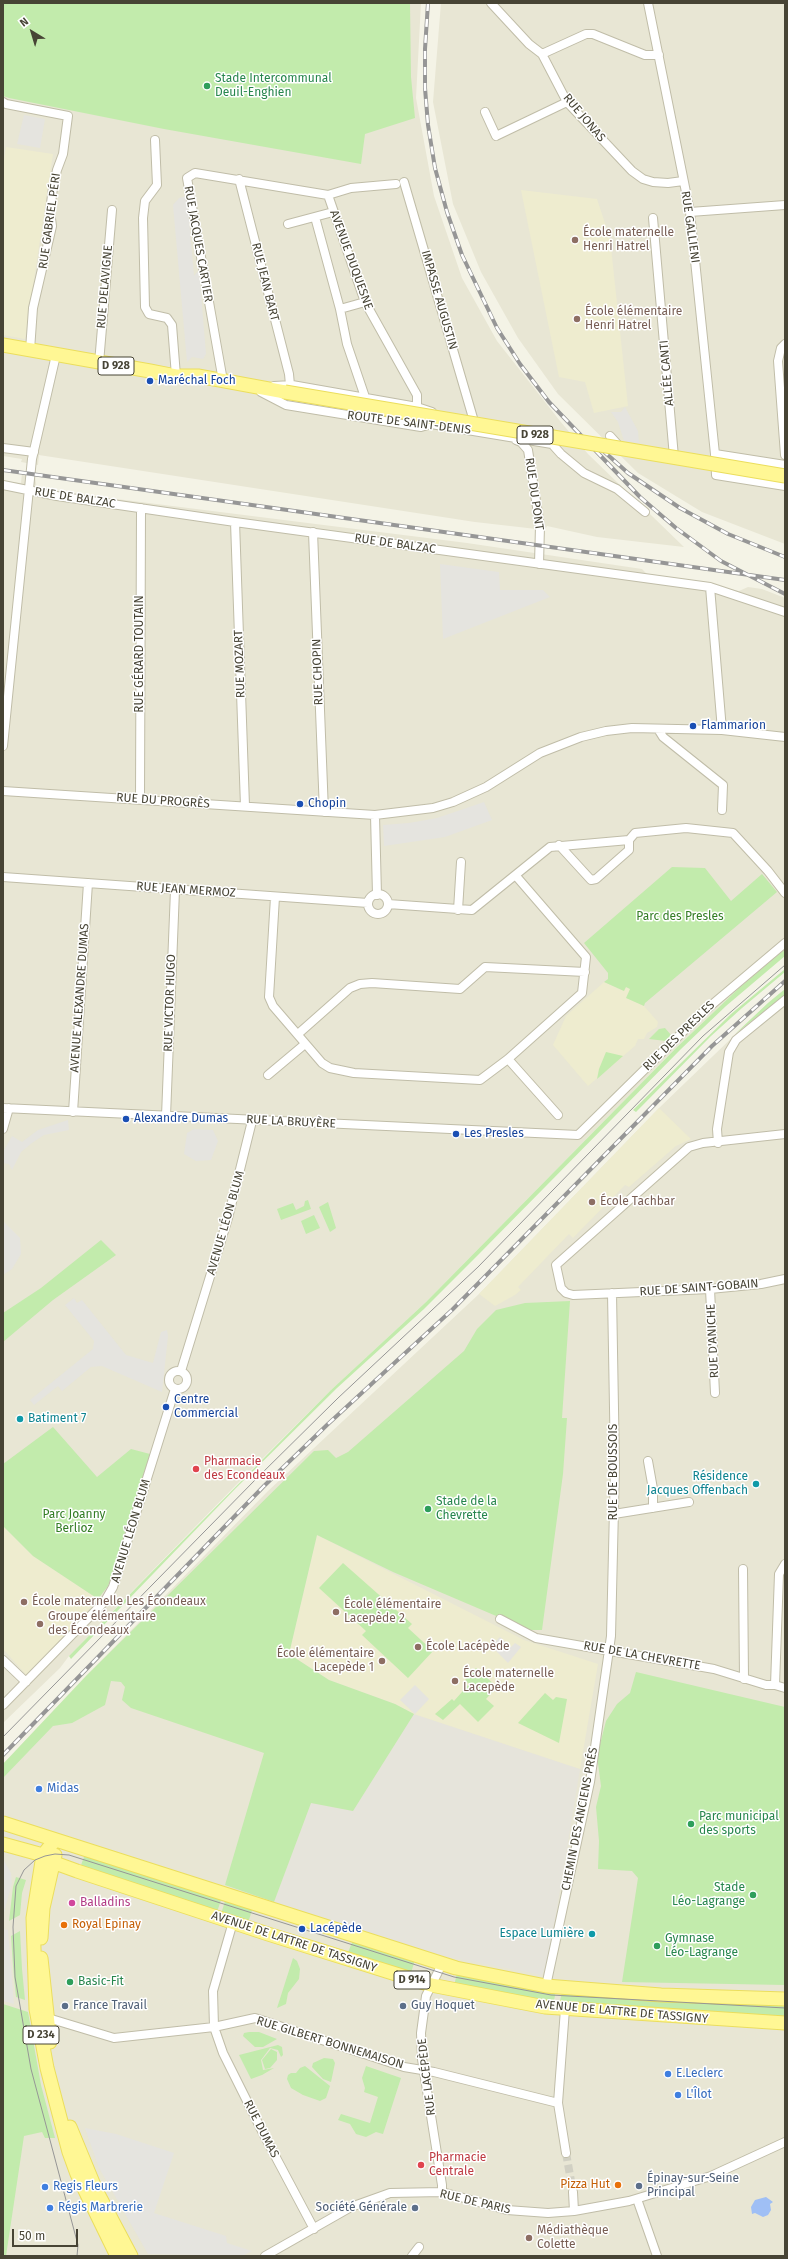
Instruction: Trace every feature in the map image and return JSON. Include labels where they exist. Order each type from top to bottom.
[{"type":"main road","name":"ROUTE DE SAINT-DENIS","points":[[3,345],[99,363],[261,390],[287,388],[785,476]]},
{"type":"main road","name":"ROUTE DE SAINT-DENIS","points":[[198,380],[224,381],[261,390]]},
{"type":"main road","name":"AVENUE DE LATTRE DE TASSIGNY","points":[[3,1823],[442,1964],[500,1978],[546,1986],[661,1995],[785,2000]]},
{"type":"main road","points":[[43,1856],[55,1840]]},
{"type":"main road","name":"D 234","points":[[55,1840],[55,1863],[46,1897],[41,1929],[42,1972],[54,2063],[75,2141],[96,2190],[131,2256]]},
{"type":"main road","name":"AVENUE DE LATTRE DE TASSIGNY","points":[[3,1844],[43,1856],[55,1863],[233,1922],[431,1985],[545,2008],[785,2023]]},
{"type":"main road","name":"D 234","points":[[43,1856],[33,1918],[36,2009],[47,2068],[73,2164],[117,2256]]},
{"type":"street","name":"RUE JONAS","points":[[491,3],[536,51],[542,54],[567,102],[638,176],[653,182],[668,183],[683,181]]},
{"type":"street","name":"RUE GALLIENI","points":[[648,3],[690,212],[715,454]]},
{"type":"street","points":[[542,54],[586,34],[593,34],[645,55],[659,55]]},
{"type":"street","name":"RUE GABRIEL PÉRI","points":[[3,102],[6,104],[68,116],[63,154],[57,170],[53,188],[50,211],[52,226],[33,308],[30,350]]},
{"type":"street","points":[[485,112],[496,136],[567,102]]},
{"type":"street","points":[[155,140],[157,185],[145,201],[143,218],[145,307],[149,314],[167,318],[172,325],[176,376]]},
{"type":"street","name":"RUE JACQUES CARTIER","points":[[224,381],[186,181],[189,176],[196,173],[328,195]]},
{"type":"street","name":"RUE JEAN BART","points":[[239,179],[289,374],[287,388]]},
{"type":"street","name":"AVENUE DUQUESNE","points":[[400,183],[350,188],[328,195],[365,302],[417,395],[417,407]]},
{"type":"street","name":"IMPASSE AUGUSTIN","points":[[400,183],[473,418]]},
{"type":"street","points":[[690,212],[785,205]]},
{"type":"street","name":"RUE DELAVIGNE","points":[[99,363],[112,210]]},
{"type":"street","points":[[288,224],[333,212]]},
{"type":"street","points":[[315,217],[340,309],[347,344],[365,397]]},
{"type":"street","name":"ALLÉE CANTI","points":[[653,218],[674,457]]},
{"type":"street","points":[[340,309],[365,302]]},
{"type":"street","points":[[785,344],[780,348],[778,361],[785,455]]},
{"type":"street","points":[[3,746],[34,452],[56,355]]},
{"type":"street","name":"ROUTE DE SAINT-DENIS","points":[[287,388],[365,397],[417,407],[432,412],[543,430],[552,444]]},
{"type":"street","name":"ROUTE DE SAINT-DENIS","points":[[261,390],[286,405],[421,427],[431,424],[552,444]]},
{"type":"street","name":"RUE DU PONT","points":[[507,436],[521,442],[528,450],[540,526],[539,564]]},
{"type":"street","points":[[610,436],[618,447],[715,463]]},
{"type":"street","points":[[552,444],[560,454],[584,473],[617,489],[645,512]]},
{"type":"street","points":[[3,448],[34,452]]},
{"type":"street","points":[[785,465],[715,454],[716,475],[785,486]]},
{"type":"street","name":"RUE DE BALZAC","points":[[3,485],[29,491],[235,522],[710,587],[785,612]]},
{"type":"street","name":"RUE GÉRARD TOUTAIN","points":[[140,799],[141,508]]},
{"type":"street","name":"RUE MOZART","points":[[235,522],[245,806]]},
{"type":"street","name":"RUE CHOPIN","points":[[313,532],[324,812]]},
{"type":"street","points":[[710,587],[722,730]]},
{"type":"street","name":"RUE DU PROGRÈS","points":[[3,791],[375,815],[433,808],[453,802],[486,787],[540,753],[581,737],[632,728],[722,730],[785,737]]},
{"type":"street","points":[[658,729],[664,737],[723,785],[722,810]]},
{"type":"street","points":[[375,815],[377,895]]},
{"type":"street","points":[[559,845],[591,880],[596,879],[629,850],[629,840],[635,833],[686,828],[733,833],[776,879],[785,893]]},
{"type":"street","points":[[388,904],[472,910],[550,847],[629,840]]},
{"type":"street","points":[[458,910],[462,862]]},
{"type":"street","points":[[275,897],[269,997],[273,1006],[326,1066],[354,1073],[480,1080],[508,1059],[582,994],[586,957],[583,951],[516,876]]},
{"type":"street","name":"RUE JEAN MERMOZ","points":[[3,877],[368,903]]},
{"type":"street","name":"AVENUE ALEXANDRE DUMAS","points":[[73,1112],[88,883]]},
{"type":"street","name":"RUE VICTOR HUGO","points":[[166,1116],[175,890]]},
{"type":"street","points":[[377,895],[384,897],[388,904],[384,911],[377,914],[370,910],[368,903],[370,898],[377,895]]},
{"type":"street","name":"RUE DES PRESLES","points":[[578,1135],[702,1013],[785,943]]},
{"type":"street","points":[[298,1034],[350,988],[360,984],[372,983],[460,989],[485,967],[585,972]]},
{"type":"street","points":[[785,1000],[736,1040],[729,1052],[717,1129],[718,1143],[785,1134]]},
{"type":"street","points":[[268,1075],[305,1044]]},
{"type":"street","points":[[508,1059],[558,1116]]},
{"type":"street","points":[[3,1129],[6,1108]]},
{"type":"street","name":"RUE LA BRUYÈRE","points":[[6,1108],[252,1121],[578,1135]]},
{"type":"street","name":"AVENUE LÉON BLUM","points":[[181,1371],[228,1218],[252,1121]]},
{"type":"street","name":"RUE DE SAINT-GOBAIN","points":[[718,1143],[703,1143],[689,1147],[556,1265],[561,1288],[566,1293],[612,1293],[710,1289],[761,1284],[785,1279]]},
{"type":"street","name":"RUE D'ANICHE","points":[[710,1289],[715,1393]]},
{"type":"street","name":"RUE DE BOUSSOIS","points":[[608,1650],[615,1466],[612,1293]]},
{"type":"street","name":"AVENUE LÉON BLUM","points":[[175,1389],[170,1383],[169,1378],[172,1373],[181,1371]]},
{"type":"street","name":"AVENUE LÉON BLUM","points":[[175,1389],[181,1389],[187,1384],[188,1377],[181,1371]]},
{"type":"street","name":"AVENUE LÉON BLUM","points":[[3,1705],[105,1601],[113,1587],[175,1389]]},
{"type":"street","points":[[648,1461],[653,1489],[653,1508]]},
{"type":"street","points":[[614,1514],[689,1502]]},
{"type":"street","points":[[775,1685],[779,1574],[785,1564]]},
{"type":"street","points":[[743,1569],[744,1679]]},
{"type":"street","name":"RUE DE LA CHEVRETTE","points":[[500,1620],[536,1638],[714,1669],[766,1685],[775,1685],[785,1688]]},
{"type":"street","name":"CHEMIN DES ANCIENS PRÉS","points":[[546,1986],[590,1782],[608,1650]]},
{"type":"street","points":[[3,1660],[26,1682]]},
{"type":"street","points":[[214,2027],[213,1991],[233,1922]]},
{"type":"street","name":"RUE LACÉPÈDE","points":[[442,1964],[426,1996],[421,2033],[424,2069],[442,2192]]},
{"type":"street","points":[[565,2009],[558,2103],[566,2153]]},
{"type":"street","name":"RUE GILBERT BONNEMAISON","points":[[48,2018],[114,2038],[214,2027],[223,2023],[255,2018],[404,2067],[424,2069],[558,2103]]},
{"type":"street","name":"RUE DUMAS","points":[[214,2027],[231,2068],[302,2209],[314,2229]]},
{"type":"street","name":"RUE DE PARIS","points":[[265,2256],[351,2207],[376,2196],[405,2191],[442,2192],[507,2210],[548,2213],[574,2211],[637,2199],[711,2176],[785,2142]]},
{"type":"street","points":[[572,2192],[574,2211]]},
{"type":"street","points":[[637,2199],[657,2256]]},
{"type":"street","points":[[412,2256],[419,2247]]},
{"type":"shaded area","points":[[3,3],[421,3],[416,98],[434,196],[462,278],[497,341],[560,421],[588,454],[684,547],[597,537],[547,526],[545,530],[475,522],[39,455],[38,465],[21,462],[22,459],[3,456]]},
{"type":"shaded area","points":[[441,3],[785,3],[785,544],[702,512],[638,473],[558,394],[518,338],[481,272],[453,204],[433,102]]},
{"type":"shaded area","points":[[24,115],[45,119],[40,148],[17,144]]},
{"type":"shaded area","points":[[6,147],[53,154],[25,339],[3,335],[3,167]]},
{"type":"shaded area","points":[[521,190],[597,199],[610,238],[628,406],[594,413],[585,382],[559,377]]},
{"type":"shaded area","points":[[187,196],[194,276],[199,270],[206,354],[203,359],[192,357],[187,362],[173,205],[179,198]]},
{"type":"shaded area","points":[[625,407],[638,431],[639,443],[624,441],[618,422],[611,412],[621,412]]},
{"type":"shaded area","points":[[22,473],[35,477],[37,489],[467,543],[642,569],[648,575],[685,579],[739,591],[748,587],[762,589],[785,598],[785,949],[739,988],[675,1049],[426,1302],[331,1390],[236,1485],[69,1656],[60,1668],[3,1723],[3,481],[21,483]]},
{"type":"shaded area","points":[[440,564],[499,572],[500,590],[543,590],[550,597],[443,639]]},
{"type":"shaded area","points":[[484,802],[492,820],[445,837],[384,846],[383,825],[409,823],[437,818]]},
{"type":"shaded area","points":[[604,982],[624,991],[625,987],[631,989],[627,998],[644,1006],[658,1022],[657,1027],[647,1033],[644,1039],[638,1039],[635,1046],[588,1086],[553,1045],[566,1016]]},
{"type":"shaded area","points":[[785,989],[785,2256],[3,2256],[3,1764],[84,1678],[268,1491],[479,1294],[659,1108],[768,1003]]},
{"type":"shaded area","points":[[659,1108],[691,1139],[676,1146],[629,1187],[625,1185],[573,1238],[569,1234],[518,1287],[521,1290],[515,1295],[495,1306],[479,1294]]},
{"type":"shaded area","points":[[68,1120],[69,1130],[44,1135],[32,1143],[21,1152],[12,1170],[9,1164],[3,1163],[3,1152],[12,1136],[22,1142],[38,1130]]},
{"type":"shaded area","points":[[194,1129],[213,1130],[218,1141],[211,1160],[196,1161],[184,1154],[187,1133]]},
{"type":"shaded area","points":[[3,1221],[20,1238],[21,1254],[12,1269],[3,1275]]},
{"type":"shaded area","points":[[74,1298],[77,1303],[82,1300],[126,1355],[153,1363],[161,1332],[167,1330],[168,1336],[162,1392],[102,1366],[91,1367],[62,1391],[58,1386],[34,1405],[30,1400],[93,1349],[94,1341],[65,1305]]},
{"type":"shaded area","name":"Groupe élémentaire des Écondeaux","points":[[3,1526],[33,1556],[98,1599],[29,1678],[3,1649]]},
{"type":"shaded area","name":"École Lacépède","points":[[317,1535],[524,1640],[598,1664],[580,1769],[414,1714],[395,1704],[329,1680],[289,1654]]},
{"type":"shaded area","points":[[500,1637],[511,1647],[515,1643],[521,1647],[508,1663],[491,1646]]},
{"type":"shaded area","points":[[415,1685],[429,1699],[415,1714],[400,1700]]},
{"type":"shaded area","points":[[414,1714],[580,1769],[549,1956],[542,1975],[432,1954],[274,1902],[311,1803],[353,1811]]},
{"type":"shaded area","points":[[3,1859],[11,1873],[12,1883],[3,1916]]},
{"type":"shaded area","points":[[3,1929],[8,1930],[14,2004],[3,2001]]},
{"type":"shaded area","points":[[85,2128],[116,2134],[174,2153],[154,2213],[226,2236],[227,2243],[252,2251],[242,2256],[148,2254],[99,2168]]},
{"type":"green space","name":"Stade Intercommunal Deuil-Enghien","points":[[3,3],[410,3],[411,77],[415,118],[365,134],[361,164],[164,129],[9,98],[3,96]]},
{"type":"green space","name":"Parc des Presles","points":[[672,867],[705,868],[731,901],[762,874],[777,892],[645,1003],[644,1006],[626,998],[630,989],[626,987],[624,991],[604,982],[608,979],[608,973],[584,943]]},
{"type":"green space","points":[[785,949],[785,956],[726,1006],[681,1049],[424,1309],[337,1388],[236,1488],[71,1659],[69,1656],[331,1390],[426,1302],[675,1049],[739,988]]},
{"type":"green space","points":[[785,969],[785,972],[711,1036],[636,1112],[633,1110],[731,1014]]},
{"type":"green space","points":[[785,989],[785,995],[735,1034],[768,1003]]},
{"type":"green space","points":[[665,1028],[671,1035],[666,1041],[649,1039],[659,1029]]},
{"type":"green space","points":[[606,1052],[623,1056],[597,1079],[599,1069]]},
{"type":"green space","points":[[308,1200],[311,1209],[281,1220],[277,1209],[293,1203],[296,1210],[304,1206],[305,1201]]},
{"type":"green space","points":[[328,1202],[336,1228],[330,1232],[319,1207]]},
{"type":"green space","points":[[314,1215],[320,1228],[306,1234],[301,1221]]},
{"type":"green space","points":[[101,1240],[116,1255],[53,1300],[3,1342],[3,1313],[41,1288]]},
{"type":"green space","points":[[570,1301],[562,1418],[567,1418],[563,1474],[542,1630],[529,1630],[393,1572],[317,1535],[289,1654],[329,1680],[395,1704],[414,1714],[353,1811],[311,1803],[274,1902],[225,1885],[264,1753],[131,1708],[122,1700],[125,1687],[121,1682],[111,1681],[105,1705],[72,1723],[53,1726],[3,1778],[3,1764],[87,1675],[314,1451],[328,1450],[336,1458],[348,1452],[464,1351],[477,1329],[496,1310],[525,1303]]},
{"type":"green space","name":"Parc Joanny Berlioz","points":[[53,1427],[97,1477],[131,1449],[150,1454],[108,1586],[98,1599],[33,1556],[3,1526],[3,1464]]},
{"type":"green space","points":[[343,1563],[412,1624],[408,1628],[433,1651],[408,1678],[362,1635],[366,1631],[319,1588]]},
{"type":"green space","points":[[476,1668],[497,1687],[486,1699],[494,1706],[478,1722],[460,1704],[443,1720],[435,1714],[452,1699],[454,1701],[469,1684],[465,1680]]},
{"type":"green space","name":"Parc municipal des sports","points":[[636,1672],[785,1707],[785,1985],[622,1982],[638,1878],[632,1871],[598,1869],[599,1841],[596,1807],[601,1786],[597,1756],[606,1721],[617,1704],[630,1693]]},
{"type":"green space","points":[[545,1693],[553,1700],[556,1697],[567,1699],[559,1743],[518,1723]]},
{"type":"green space","points":[[85,1854],[222,1897],[217,1912],[80,1868]]},
{"type":"green space","points":[[16,1877],[26,1880],[22,1893],[20,1915],[9,1921],[13,1887]]},
{"type":"green space","points":[[226,1898],[253,1907],[248,1923],[221,1914]]},
{"type":"green space","points":[[20,1931],[25,2000],[16,1997],[13,1966],[11,1936]]},
{"type":"green space","points":[[353,1940],[415,1960],[410,1976],[347,1955]]},
{"type":"green space","points":[[293,1958],[297,1961],[300,1969],[299,1979],[288,1993],[286,2004],[277,2008]]},
{"type":"green space","points":[[457,1973],[556,1991],[553,2005],[454,1986]]},
{"type":"green space","points":[[562,1992],[785,2003],[785,2019],[559,2005]]},
{"type":"green space","points":[[3,2004],[28,2012],[41,2085],[55,2138],[45,2138],[42,2132],[24,2136],[6,2256],[3,2256]]},
{"type":"green space","points":[[259,2032],[277,2039],[263,2047],[255,2047],[243,2036],[244,2033]]},
{"type":"green space","points":[[278,2045],[282,2047],[283,2055],[281,2057],[278,2050],[270,2048],[261,2060],[263,2070],[274,2068],[251,2079],[239,2055]]},
{"type":"green space","points":[[271,2049],[277,2052],[277,2060],[270,2068],[265,2069],[262,2060]]},
{"type":"green space","points":[[324,2058],[333,2059],[335,2063],[331,2082],[323,2079],[312,2067],[313,2063]]},
{"type":"green space","points":[[305,2066],[330,2086],[326,2098],[320,2101],[303,2095],[291,2088],[287,2079],[288,2075],[291,2073],[296,2073],[300,2068]]},
{"type":"green space","points":[[366,2066],[401,2078],[383,2134],[376,2132],[366,2137],[356,2134],[350,2124],[338,2120],[341,2114],[370,2123],[378,2097],[364,2092],[365,2088],[362,2078]]},
{"type":"water","points":[[766,2197],[773,2202],[770,2204],[771,2210],[768,2215],[763,2217],[755,2213],[752,2214],[751,2207],[755,2200]]},
{"type":"tunnel","points":[[566,2153],[573,2192]]},
{"type":"tram line","points":[[3,1737],[256,1479],[338,1398],[478,1267],[703,1036],[785,965]]},
{"type":"tram line","points":[[77,2256],[78,2245],[31,2069],[15,1977],[13,1927],[16,1886],[24,1870],[35,1860],[45,1856],[55,1854],[69,1855],[454,1977],[551,1995],[785,2008]]},
{"type":"railway","points":[[428,3],[425,49],[425,88],[428,125],[435,168],[447,212],[462,255],[497,328],[520,364],[549,402],[640,497],[676,528],[721,561],[785,594]]},
{"type":"railway","points":[[590,439],[628,473],[680,508],[728,534],[785,557]]},
{"type":"railway","points":[[3,470],[785,580]]},
{"type":"railway","points":[[3,1755],[264,1486],[328,1424],[452,1310],[712,1046],[785,981]]},
{"type":"place","name":"Stade Intercommunal Deuil-Enghien","points":[[207,86]]},
{"type":"place","name":"École maternelle Henri Hatrel","points":[[575,240]]},
{"type":"place","name":"École élémentaire Henri Hatrel","points":[[577,319]]},
{"type":"place","name":"Maréchal Foch","points":[[150,381]]},
{"type":"place","name":"Flammarion","points":[[693,726]]},
{"type":"place","name":"Chopin","points":[[300,804]]},
{"type":"place","name":"Alexandre Dumas","points":[[126,1119]]},
{"type":"place","name":"Les Presles","points":[[456,1134]]},
{"type":"place","name":"École Tachbar","points":[[592,1202]]},
{"type":"place","name":"Centre Commercial","points":[[166,1407]]},
{"type":"place","name":"Batiment 7","points":[[20,1419]]},
{"type":"place","name":"Pharmacie des Econdeaux","points":[[196,1469]]},
{"type":"place","name":"Résidence Jacques Offenbach","points":[[756,1484]]},
{"type":"place","name":"Stade de la Chevrette","points":[[428,1509]]},
{"type":"place","name":"École maternelle Les Écondeaux","points":[[24,1602]]},
{"type":"place","name":"École élémentaire Lacepède 2","points":[[336,1612]]},
{"type":"place","name":"Groupe élémentaire des Écondeaux","points":[[40,1624]]},
{"type":"place","name":"École Lacépède","points":[[418,1647]]},
{"type":"place","name":"École élémentaire Lacepède 1","points":[[382,1661]]},
{"type":"place","name":"École maternelle Lacepède","points":[[455,1681]]},
{"type":"place","name":"Midas","points":[[39,1789]]},
{"type":"place","name":"Parc municipal des sports","points":[[691,1824]]},
{"type":"place","name":"Stade Léo-Lagrange","points":[[753,1895]]},
{"type":"place","name":"Balladins","points":[[72,1903]]},
{"type":"place","name":"Royal Epinay","points":[[64,1925]]},
{"type":"place","name":"Lacépède","points":[[302,1929]]},
{"type":"place","name":"Espace Lumière","points":[[592,1934]]},
{"type":"place","name":"Gymnase Léo-Lagrange","points":[[657,1946]]},
{"type":"place","name":"Basic-Fit","points":[[70,1982]]},
{"type":"place","name":"France Travail","points":[[65,2006]]},
{"type":"place","name":"Guy Hoquet","points":[[403,2006]]},
{"type":"place","name":"E.Leclerc","points":[[668,2074]]},
{"type":"place","name":"L'Îlot","points":[[678,2095]]},
{"type":"place","name":"Pharmacie Centrale","points":[[421,2165]]},
{"type":"place","name":"Pizza Hut","points":[[618,2185]]},
{"type":"place","name":"Épinay-sur-Seine Principal","points":[[639,2186]]},
{"type":"place","name":"Regis Fleurs","points":[[45,2187]]},
{"type":"place","name":"Régis Marbrerie","points":[[50,2208]]},
{"type":"place","name":"Société Générale","points":[[415,2208]]},
{"type":"place","name":"Médiathèque Colette","points":[[529,2238]]}]
